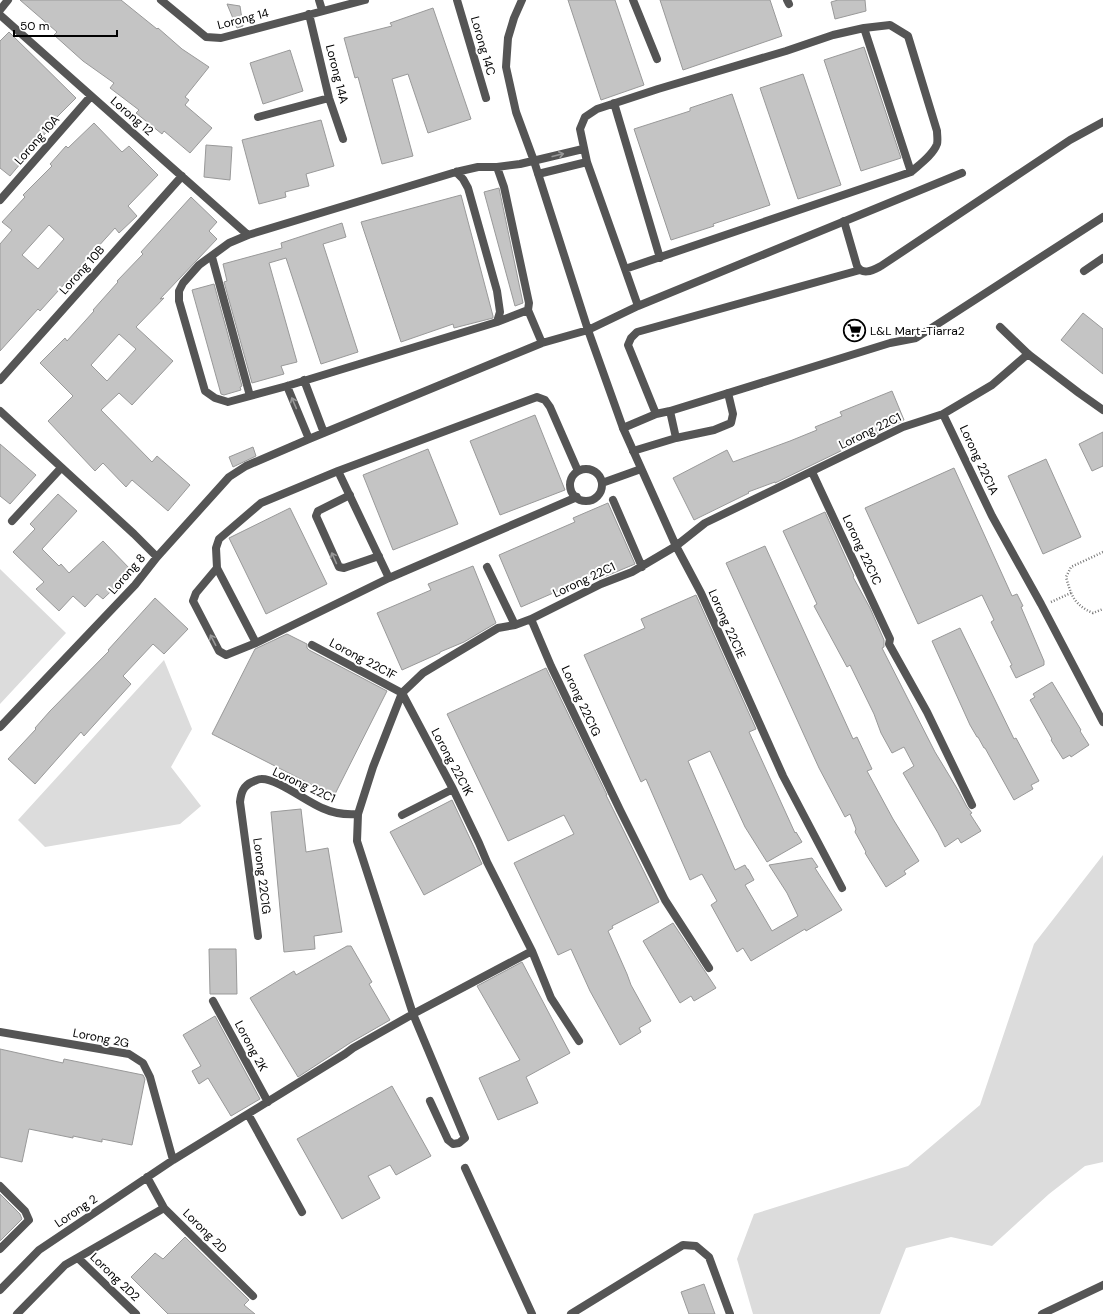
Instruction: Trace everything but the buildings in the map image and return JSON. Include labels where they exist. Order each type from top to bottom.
[{"type":"street","points":[[0,10],[8,0]]},
{"type":"street","name":"Lorong 14","points":[[161,0],[206,37],[212,38],[221,38],[322,10],[365,0]]},
{"type":"street","points":[[319,0],[322,10]]},
{"type":"street","name":"Lorong 14C","points":[[457,0],[486,98]]},
{"type":"street","points":[[633,0],[657,59]]},
{"type":"street","name":"Lorong 22C1E","points":[[520,1],[508,38],[506,68],[516,112],[534,161],[588,330],[623,428],[676,546],[701,593],[783,776],[842,888]]},
{"type":"street","name":"Lorong 14A","points":[[309,14],[329,98],[343,139]]},
{"type":"street","name":"Lorong 12","points":[[0,15],[248,234]]},
{"type":"street","points":[[625,269],[911,172],[931,153],[937,143],[937,131],[908,36],[890,25],[864,28],[834,35],[614,103],[597,109],[585,117],[580,129],[583,149],[587,162],[638,306]]},
{"type":"street","points":[[864,28],[911,172]]},
{"type":"street","name":"Lorong 10A","points":[[0,200],[91,96]]},
{"type":"street","points":[[258,117],[329,98]]},
{"type":"street","points":[[614,103],[660,258]]},
{"type":"street","points":[[656,414],[628,345],[631,338],[637,332],[860,270],[864,272],[870,271],[881,266],[1070,140],[1103,122]]},
{"type":"street","points":[[528,310],[497,322],[287,386],[228,402],[215,398],[205,391],[179,301],[179,291],[183,283],[199,266],[229,243],[248,234],[456,172],[478,167],[497,168],[583,149]]},
{"type":"street","points":[[538,174],[587,162]]},
{"type":"street","points":[[497,168],[504,186],[529,303],[528,310],[542,343]]},
{"type":"street","points":[[456,172],[463,179],[468,188],[497,291],[500,312],[497,322]]},
{"type":"street","points":[[157,557],[229,478],[246,466],[542,343],[588,330],[638,306],[962,173]]},
{"type":"street","name":"Lorong 10B","points":[[0,380],[182,176]]},
{"type":"street","points":[[623,428],[656,414],[890,343],[916,338],[1103,217]]},
{"type":"street","points":[[844,221],[857,266],[860,270]]},
{"type":"street","points":[[212,257],[250,396]]},
{"type":"street","points":[[1084,271],[1103,258]]},
{"type":"street","points":[[1000,327],[1028,354],[1079,394],[1103,410]]},
{"type":"street","name":"Lorong 22C1","points":[[243,820],[240,802],[241,792],[248,784],[260,778],[269,780],[321,808],[346,815],[358,814],[373,767],[402,693],[423,673],[498,628],[515,625],[531,619],[601,584],[642,567],[676,546],[705,523],[903,427],[944,414],[992,385],[1028,354]]},
{"type":"street","points":[[304,380],[324,433]]},
{"type":"street","points":[[287,386],[309,439]]},
{"type":"street","points":[[633,451],[676,438],[714,430],[731,423],[733,414],[728,392]]},
{"type":"street","points":[[256,643],[217,568],[216,548],[219,539],[260,503],[338,471],[537,397],[545,400],[550,407],[578,471]]},
{"type":"street","name":"Lorong 8","points":[[0,411],[157,557],[135,585],[0,727]]},
{"type":"street","points":[[670,411],[676,438]]},
{"type":"street","name":"Lorong 22C1A","points":[[944,414],[992,516],[1041,604],[1103,722]]},
{"type":"street","points":[[12,521],[61,468]]},
{"type":"street","points":[[584,469],[596,472],[602,483],[602,489],[599,495],[594,499],[582,500],[573,492],[571,480],[578,471],[584,469]]},
{"type":"street","points":[[602,483],[641,469]]},
{"type":"street","points":[[338,471],[390,578]]},
{"type":"street","name":"Lorong 22C1C","points":[[812,472],[890,639],[889,644],[927,712],[972,805]]},
{"type":"street","points":[[350,495],[318,511],[316,516],[339,567],[344,568],[379,556]]},
{"type":"street","points":[[217,568],[196,593],[193,601],[219,651],[226,655],[256,643],[390,578],[577,497]]},
{"type":"street","points":[[613,500],[642,567]]},
{"type":"street","points":[[487,567],[515,625]]},
{"type":"street","name":"Lorong 22C1G","points":[[531,619],[551,666],[665,900],[708,968]]},
{"type":"street","name":"Lorong 22C1F","points":[[312,645],[402,693]]},
{"type":"street","name":"Lorong 22C1K","points":[[402,693],[453,789],[487,862],[532,951],[551,998],[579,1042]]},
{"type":"street","points":[[402,814],[453,789]]},
{"type":"street","points":[[358,814],[358,841],[413,1014],[465,1138],[459,1143],[452,1144],[448,1140],[430,1101]]},
{"type":"street","name":"Lorong 22C1G","points":[[243,820],[258,936]]},
{"type":"street","name":"Lorong 2","points":[[0,1290],[39,1250],[173,1160],[353,1048],[413,1014],[532,951]]},
{"type":"street","name":"Lorong 2K","points":[[213,1001],[268,1102]]},
{"type":"street","name":"Lorong 2G","points":[[0,1032],[129,1054],[143,1063],[150,1077],[173,1160]]},
{"type":"street","points":[[248,1114],[302,1212]]},
{"type":"street","points":[[466,1168],[532,1314]]},
{"type":"street","name":"Lorong 2D","points":[[147,1177],[164,1208],[253,1296]]},
{"type":"street","points":[[0,1186],[25,1211],[29,1220],[0,1249]]},
{"type":"street","points":[[17,1314],[65,1265],[164,1208]]},
{"type":"street","points":[[571,1314],[683,1245],[696,1246],[709,1257],[730,1314]]},
{"type":"street","name":"Lorong 2D2","points":[[78,1258],[136,1314]]},
{"type":"street","points":[[1042,1314],[1103,1284]]},
{"type":"path","points":[[1103,552],[1071,567],[1066,577],[1071,593],[1082,608],[1092,613],[1103,608]]},
{"type":"path","points":[[1041,604],[1052,602],[1071,593]]},
{"type":"shaded area","points":[[0,569],[66,633],[0,704]]},
{"type":"shaded area","points":[[164,660],[192,729],[171,767],[201,806],[180,824],[45,847],[18,820]]},
{"type":"shaded area","points":[[1103,855],[1103,1162],[1085,1166],[1049,1194],[992,1246],[951,1237],[906,1248],[880,1314],[753,1314],[737,1259],[754,1214],[908,1166],[980,1105],[1034,944]]},
{"type":"place","name":"L&L Mart-Tiarra2","points":[[854,331]]}]
